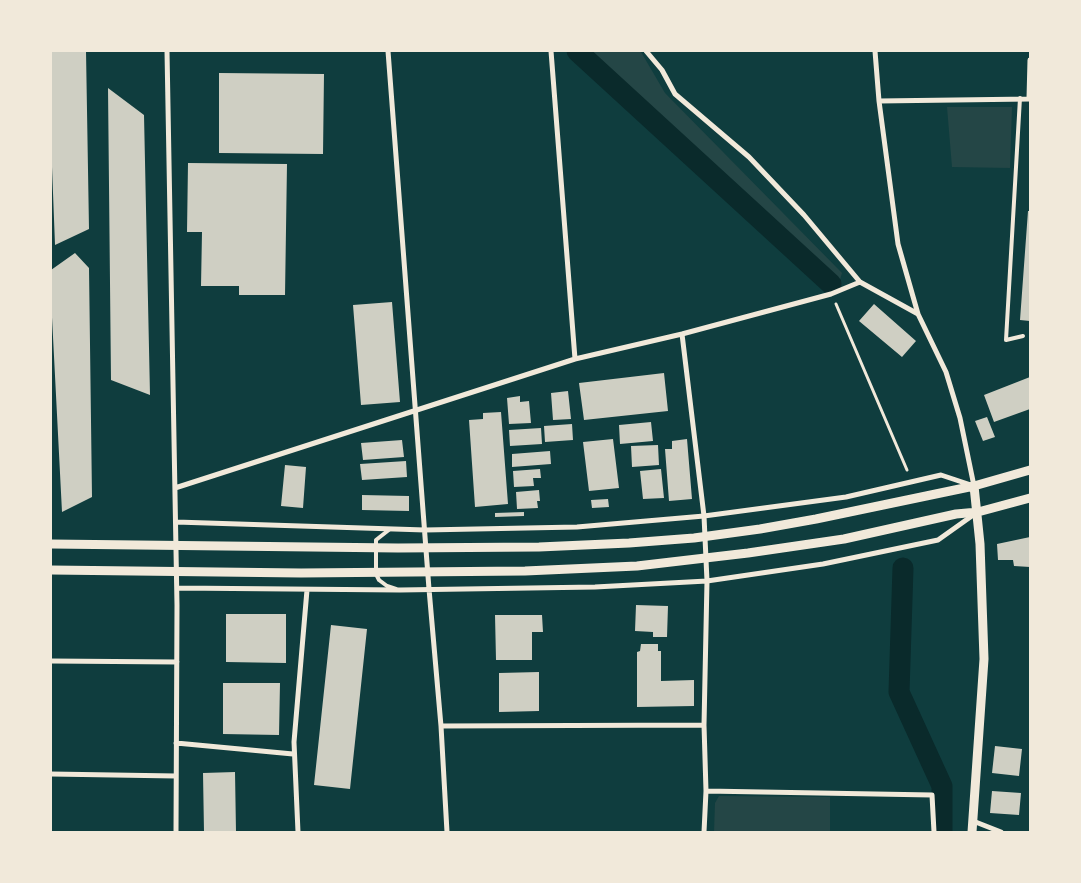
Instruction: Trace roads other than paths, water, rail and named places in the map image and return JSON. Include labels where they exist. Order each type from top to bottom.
[{"type":"street","points":[[167,51],[177,588],[176,832]]},
{"type":"street","points":[[388,51],[441,726],[447,832]]},
{"type":"street","points":[[551,51],[575,359]]},
{"type":"street","points":[[646,51],[662,70],[676,94],[749,157],[804,215],[860,282],[918,314]]},
{"type":"street","points":[[875,51],[879,101],[898,244],[918,314],[946,372],[960,418],[978,512],[984,659],[972,832]]},
{"type":"street","points":[[879,101],[1029,98],[1030,60]]},
{"type":"street","points":[[175,488],[575,359],[682,334],[831,294],[860,282]]},
{"type":"street","points":[[682,334],[704,516],[707,581],[704,725],[706,791],[704,832]]},
{"type":"street","points":[[51,544],[436,548],[539,547],[629,543],[694,538],[760,529],[974,486],[1030,470]]},
{"type":"street","points":[[176,522],[425,530],[577,528],[704,516],[846,497],[940,476],[974,486]]},
{"type":"street","points":[[51,570],[525,571],[637,566],[844,539],[956,514],[978,512],[1030,498]]},
{"type":"street","points":[[177,588],[429,590],[595,587],[707,581],[823,564],[938,540],[978,512]]},
{"type":"street","points":[[298,832],[294,754],[308,590]]},
{"type":"street","points":[[51,660],[177,662]]},
{"type":"street","points":[[441,726],[704,725]]},
{"type":"street","points":[[176,743],[294,754]]},
{"type":"street","points":[[51,774],[176,776]]},
{"type":"street","points":[[706,791],[932,795],[934,832]]},
{"type":"street","points":[[972,820],[1001,832]]},
{"type":"lane","points":[[1020,98],[1006,340],[1023,336]]},
{"type":"lane","points":[[390,529],[376,540],[376,574],[386,586],[400,590]]},
{"type":"waterway","points":[[577,51],[831,284]]},
{"type":"waterway","points":[[903,568],[899,692],[942,786],[942,832]]}]
